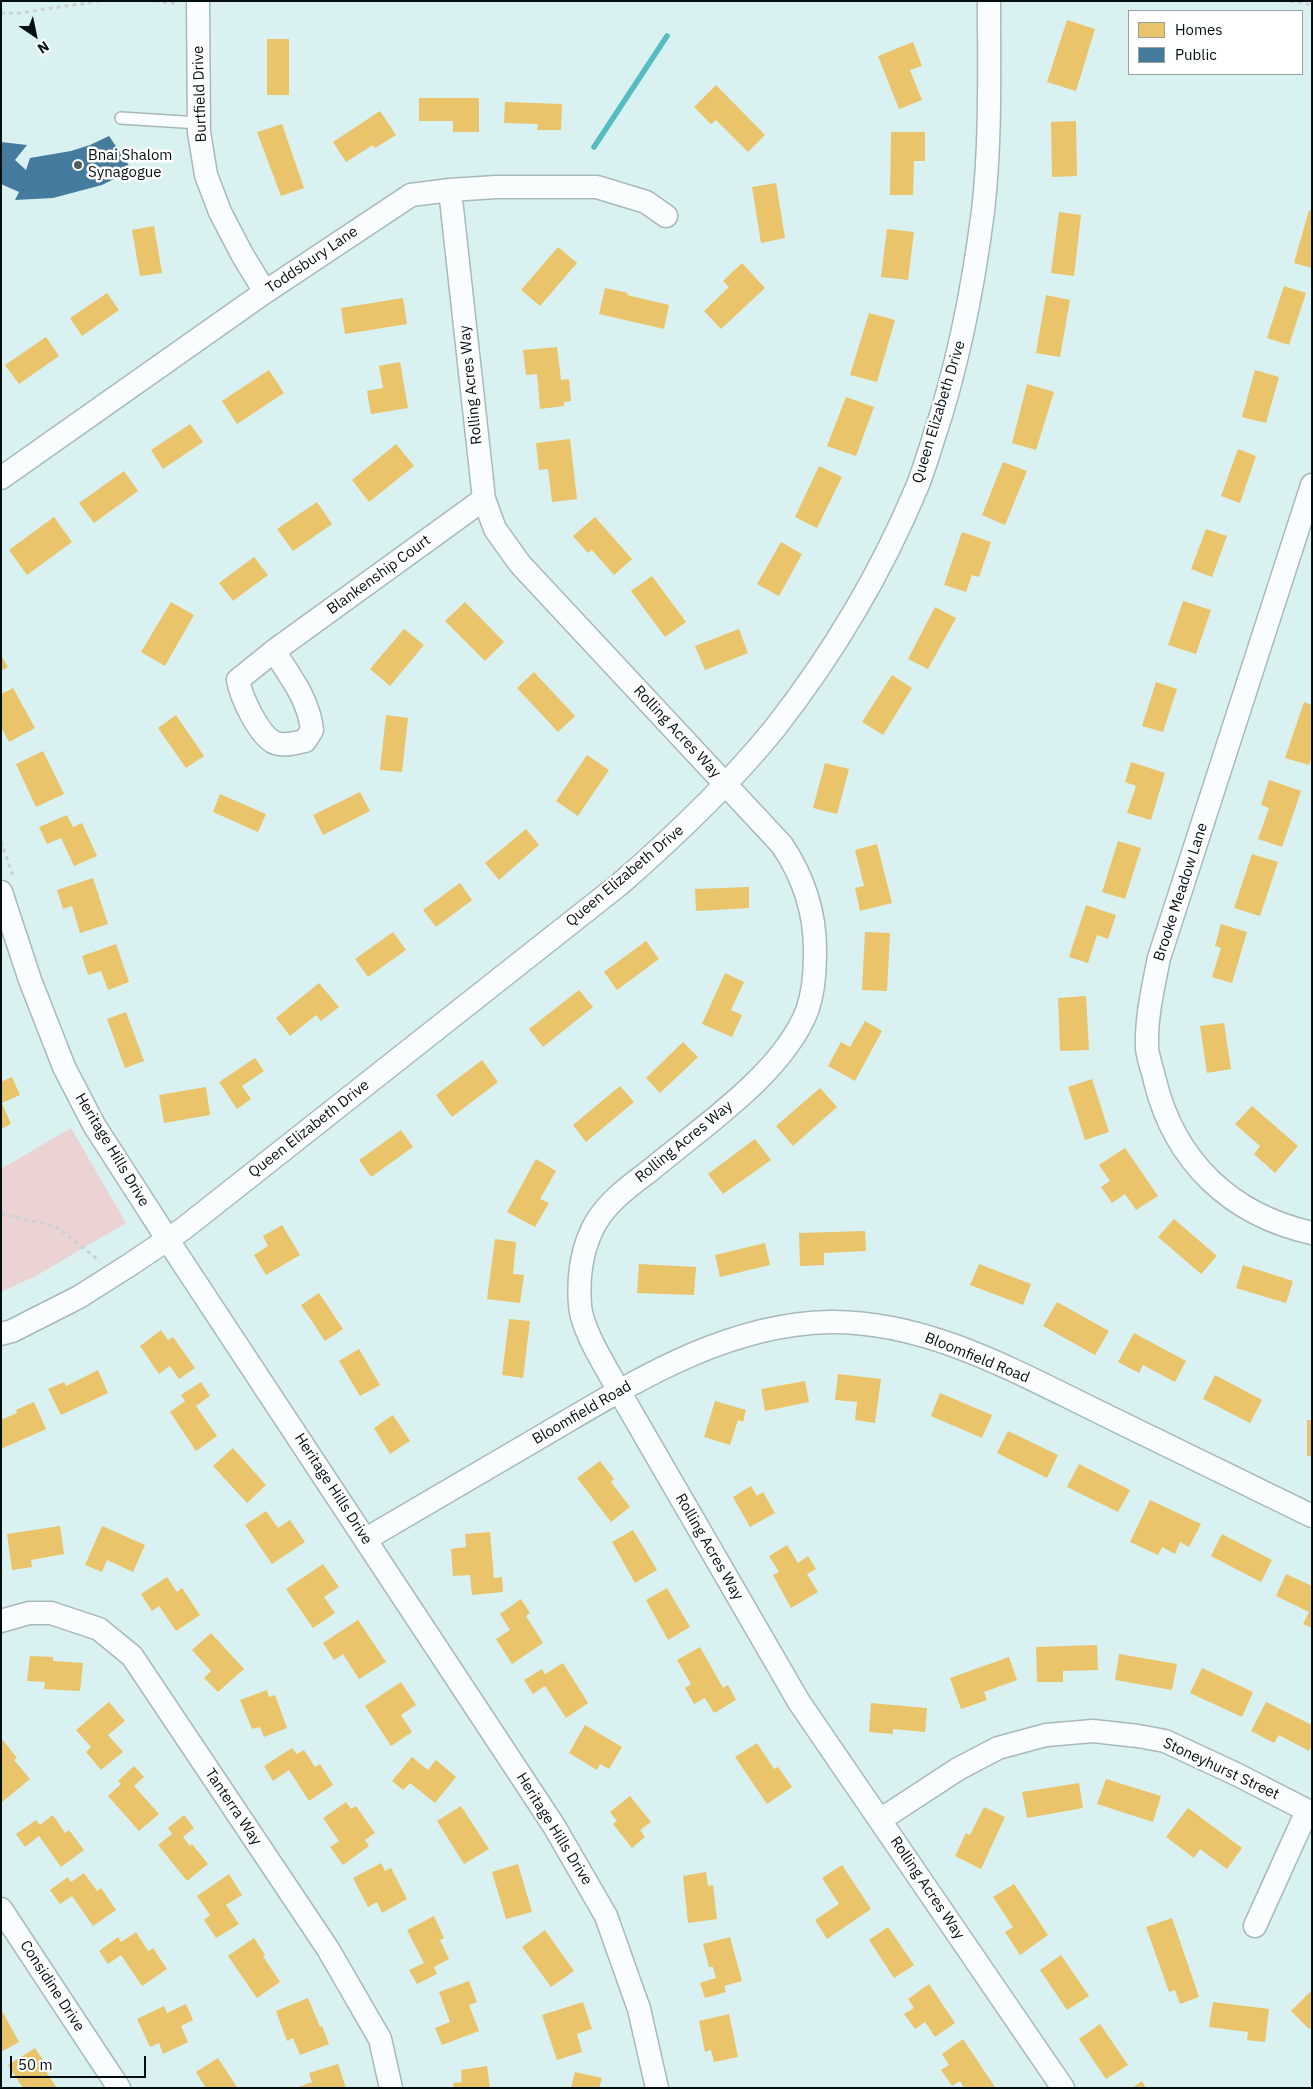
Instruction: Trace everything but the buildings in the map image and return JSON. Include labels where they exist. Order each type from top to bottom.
[{"type":"street","name":"Burtfield Drive","points":[[198,1],[198,123],[206,175],[220,212],[243,256],[265,292]]},
{"type":"street","name":"Queen Elizabeth Drive","points":[[1,1334],[12,1331],[79,1297],[168,1239],[620,884],[669,841],[725,784],[779,722],[810,680],[849,620],[888,551],[921,477],[942,414],[968,313],[983,209],[989,114],[989,1]]},
{"type":"street","name":"Toddsbury Lane","points":[[1,478],[265,292],[411,194],[450,190],[557,186],[597,187],[646,202],[666,216]]},
{"type":"street","name":"Rolling Acres Way","points":[[450,190],[484,499],[495,529],[520,564],[782,845],[794,862],[809,902],[816,931],[815,975],[807,1011],[786,1050],[756,1083],[615,1199],[595,1224],[581,1264],[580,1307],[591,1340],[619,1391],[799,1702],[1063,2088]]},
{"type":"street","name":"Brooke Meadow Lane","points":[[1312,485],[1305,528],[1159,958],[1149,1008],[1147,1050],[1161,1106],[1174,1134],[1192,1160],[1210,1181],[1225,1194],[1256,1214],[1284,1227],[1312,1233]]},
{"type":"street","name":"Blankenship Court","points":[[274,651],[484,499]]},
{"type":"street","name":"Heritage Hills Drive","points":[[8,886],[30,980],[64,1067],[94,1125],[554,1826],[606,1916],[639,2009],[657,2088]]},
{"type":"street","name":"Bloomfield Road","points":[[366,1539],[619,1391],[678,1360],[729,1340],[776,1328],[830,1322],[892,1328],[940,1340],[996,1362],[1312,1516]]},
{"type":"street","name":"Tanterra Way","points":[[1,1621],[29,1613],[51,1614],[99,1629],[132,1656],[328,1949],[380,2039],[391,2088]]},
{"type":"street","name":"Stoneyhurst Street","points":[[880,1820],[958,1768],[998,1748],[1046,1735],[1093,1731],[1165,1741],[1238,1775],[1309,1812]]},
{"type":"street","points":[[1255,1926],[1309,1812]]},
{"type":"street","name":"Considine Drive","points":[[1,1909],[119,2088]]},
{"type":"lane","points":[[121,118],[198,123]]},
{"type":"path","points":[[1,13],[19,13],[100,1]]},
{"type":"path","points":[[1290,1],[1312,5]]},
{"type":"path","points":[[1,841],[8,886]]},
{"type":"path","points":[[1,1214],[55,1226],[103,1263]]},
{"type":"shaded area","points":[[71,1128],[126,1223],[36,1276],[1,1292],[1,1169]]},
{"type":"waterway","points":[[594,147],[667,36]]},
{"type":"place","name":"Bnai Shalom Synagogue","points":[[78,165]]}]
